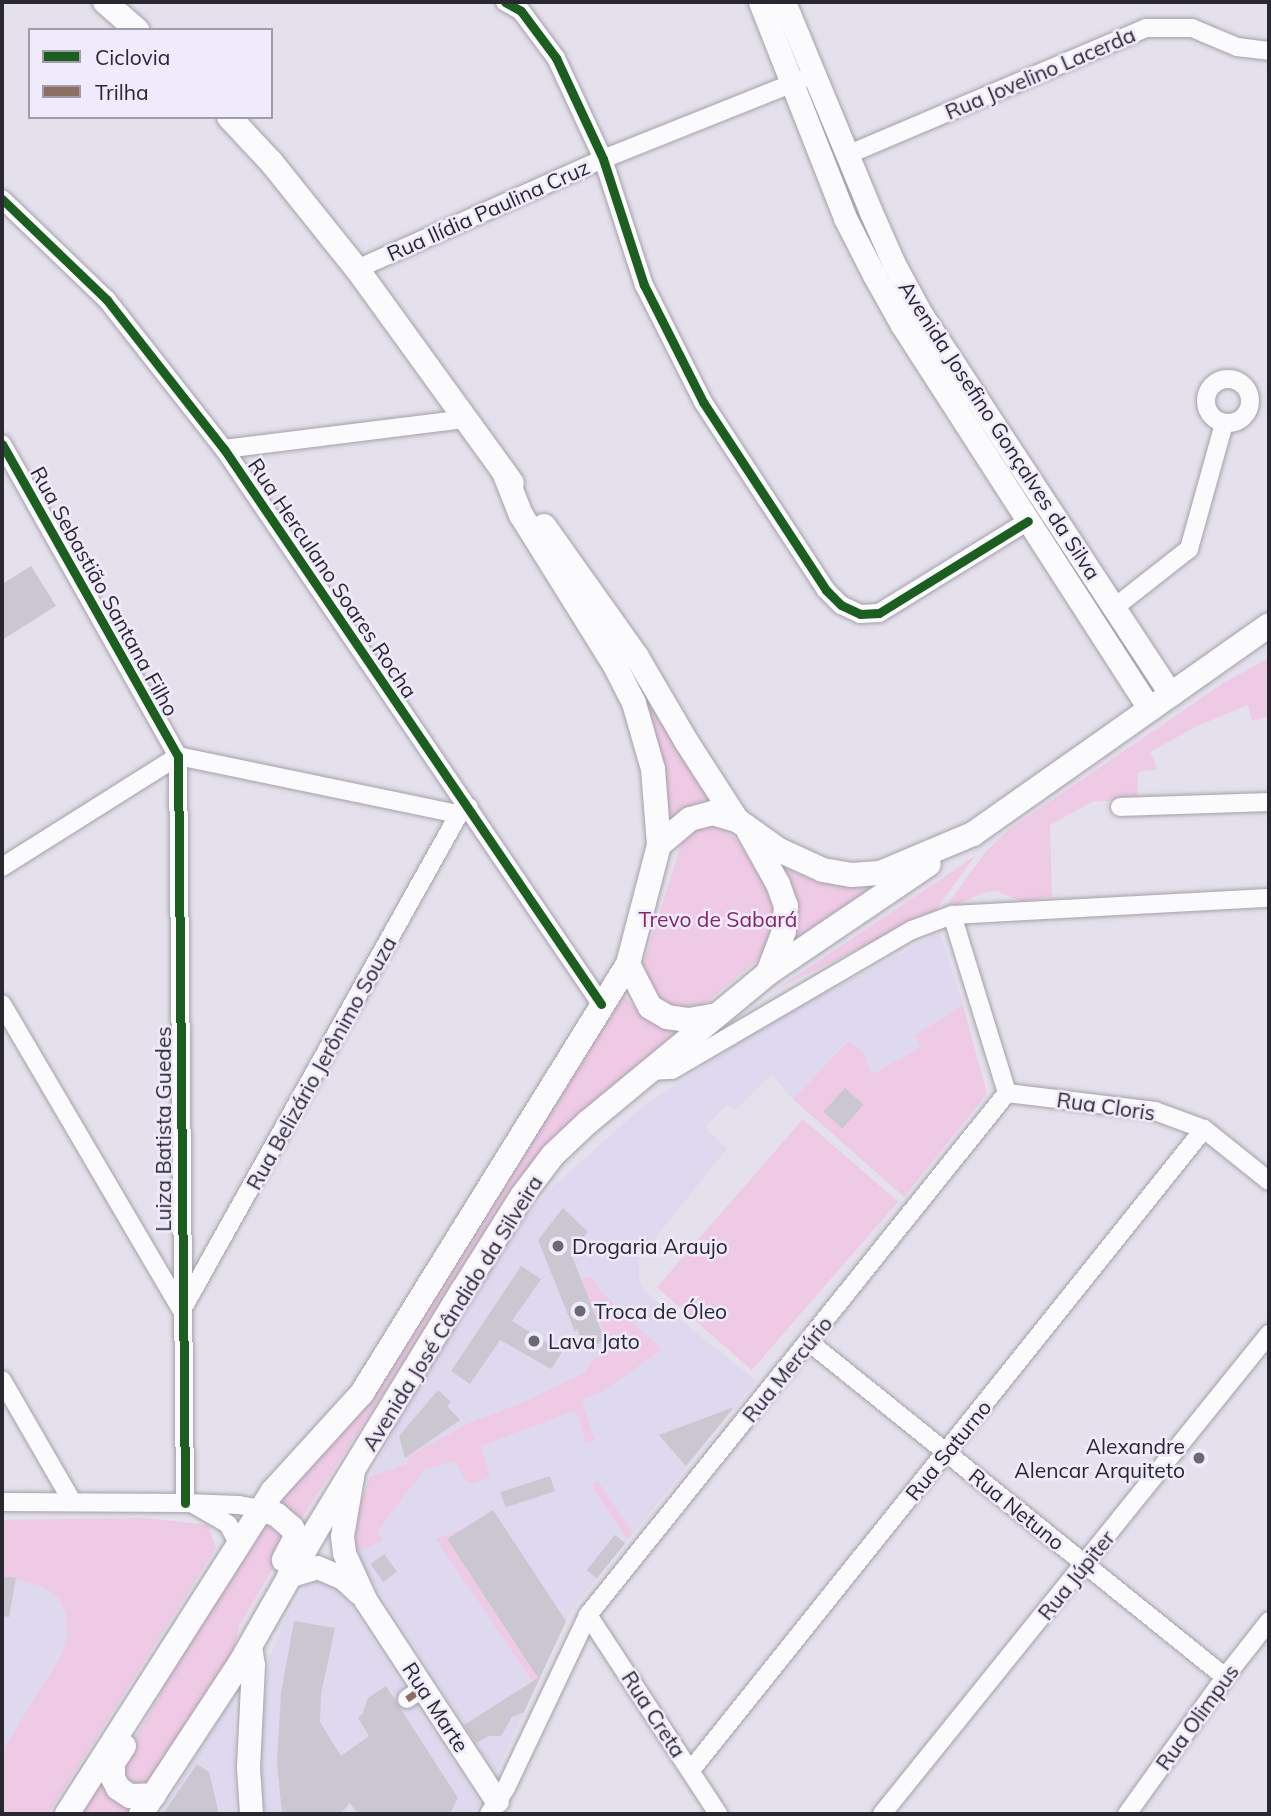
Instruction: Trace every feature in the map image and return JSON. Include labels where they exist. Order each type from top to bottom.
[{"type":"main road","points":[[105,2],[135,28]]},
{"type":"main road","points":[[231,119],[272,163],[357,269],[503,472],[582,576],[637,657],[686,741],[778,884],[786,906],[784,931],[768,973]]},
{"type":"main road","name":"Avenida José Cândido da Silveira","points":[[67,1814],[272,1492],[362,1393],[628,964],[659,845],[653,769],[634,703],[617,669],[521,516],[503,472]]},
{"type":"main road","points":[[659,845],[690,820],[712,813],[741,823],[779,850],[823,870],[851,875],[880,873],[973,834],[1269,625]]},
{"type":"main road","name":"Avenida José Cândido da Silveira","points":[[147,1805],[250,1646],[288,1576],[522,1196],[553,1155],[716,1014],[768,973],[973,834]]},
{"type":"main road","points":[[628,964],[650,1007],[667,1017],[689,1020],[716,1014]]},
{"type":"main road","points":[[250,1646],[251,1616],[296,1536],[287,1522],[262,1509]]},
{"type":"main road","points":[[147,1689],[149,1705],[113,1763],[113,1779],[118,1788],[147,1805]]},
{"type":"street","points":[[505,2],[521,11],[556,58],[603,159],[644,285],[702,402],[826,590],[841,605],[860,614],[879,613],[1028,521]]},
{"type":"street","name":"Avenida Josefino Gonçalves da Silva","points":[[760,2],[845,218],[874,275],[902,325],[1149,709]]},
{"type":"street","name":"Avenida Josefino Gonçalves da Silva","points":[[784,2],[894,264],[921,314],[1171,694]]},
{"type":"street","name":"Rua Jovelino Lacerda","points":[[847,155],[1146,29],[1192,29],[1237,47],[1269,51]]},
{"type":"street","name":"Rua Ilídia Paulina Cruz","points":[[357,269],[603,159],[814,75]]},
{"type":"street","name":"Rua Herculano Soares Rocha","points":[[2,199],[107,300],[224,449],[464,810],[601,1004]]},
{"type":"street","points":[[224,449],[466,419]]},
{"type":"street","points":[[1115,607],[1189,549],[1224,424]]},
{"type":"street","name":"Rua Sebastião Santana Filho","points":[[2,444],[177,756]]},
{"type":"street","points":[[2,867],[177,756],[464,810]]},
{"type":"street","name":"Luiza Batista Guedes","points":[[177,756],[182,1311],[188,1503]]},
{"type":"street","points":[[1120,807],[1269,802]]},
{"type":"street","name":"Rua Belizário Jerônimo Souza","points":[[182,1311],[464,810]]},
{"type":"street","points":[[650,1071],[672,1070],[912,930],[952,915],[1269,898]]},
{"type":"street","points":[[952,915],[1007,1093]]},
{"type":"street","points":[[2,1004],[182,1311]]},
{"type":"street","name":"Rua Cloris","points":[[1007,1093],[1156,1111],[1204,1129],[1269,1181]]},
{"type":"street","name":"Rua Mercúrio","points":[[497,1810],[588,1615],[1007,1093]]},
{"type":"street","name":"Rua Saturno","points":[[691,1770],[1204,1129]]},
{"type":"street","name":"Rua Júpiter","points":[[882,1814],[1269,1334]]},
{"type":"street","name":"Rua Netuno","points":[[809,1342],[1224,1677]]},
{"type":"street","points":[[2,1380],[72,1502]]},
{"type":"street","name":"Rua Marte","points":[[354,1468],[342,1536],[344,1553],[415,1694],[497,1810]]},
{"type":"street","points":[[2,1502],[239,1504],[262,1509]]},
{"type":"street","points":[[188,1503],[228,1524],[239,1545]]},
{"type":"street","name":"Rua Marte","points":[[288,1576],[306,1569],[331,1571],[343,1578],[366,1601]]},
{"type":"street","name":"Rua Creta","points":[[588,1615],[718,1814]]},
{"type":"street","name":"Rua Olimpus","points":[[1127,1814],[1224,1677],[1269,1621]]},
{"type":"street","points":[[250,1646],[253,1665],[248,1767],[251,1814]]},
{"type":"shaded area","points":[[940,933],[963,1005],[916,1035],[921,1047],[872,1074],[863,1052],[847,1041],[793,1099],[772,1075],[735,1110],[727,1105],[705,1128],[727,1149],[639,1258],[639,1280],[645,1291],[756,1381],[571,1611],[496,1773],[354,1552],[357,1513],[370,1477],[399,1421],[503,1243],[547,1192],[641,1108],[765,1025]]},
{"type":"shaded area","points":[[145,1518],[208,1525],[216,1548],[48,1814],[2,1814],[2,1520]]},
{"type":"shaded area","points":[[322,1576],[333,1581],[343,1595],[481,1804],[472,1814],[260,1814],[261,1731],[270,1656],[286,1618],[305,1586]]},
{"type":"shaded area","points":[[234,1697],[235,1814],[160,1814]]},
{"type":"green space","points":[[809,93],[845,174],[1132,652],[1125,648],[1094,606],[939,367],[870,251],[807,96]]},
{"type":"green space","points":[[608,632],[693,776],[717,806],[671,821],[663,768]]},
{"type":"green space","points":[[1269,658],[1269,716],[1252,721],[1248,705],[1197,726],[1150,752],[1158,769],[1138,772],[1137,799],[1092,802],[1050,825],[1052,896],[1023,902],[996,891],[983,893],[942,912],[987,850],[1008,830],[1225,682]]},
{"type":"green space","name":"Trevo de Sabará","points":[[706,824],[723,828],[736,839],[758,872],[771,896],[775,914],[770,942],[760,958],[702,1006],[689,1010],[662,1008],[641,972],[683,838],[687,833]]},
{"type":"green space","points":[[975,856],[935,911],[775,990]]},
{"type":"green space","points":[[778,866],[817,882],[852,887],[881,885],[791,946]]},
{"type":"green space","points":[[621,990],[629,1002],[653,1024],[683,1032],[573,1121],[460,1277],[301,1519],[277,1502]]},
{"type":"green space","points":[[963,1005],[987,1094],[904,1197],[793,1099],[848,1041],[863,1052],[872,1074],[921,1047],[915,1035]]},
{"type":"green space","points":[[803,1119],[898,1202],[752,1370],[657,1287]]},
{"type":"green space","points":[[590,1276],[605,1296],[662,1350],[603,1391],[581,1400],[595,1440],[585,1443],[580,1418],[574,1411],[481,1446],[490,1477],[473,1484],[466,1481],[455,1461],[425,1469],[378,1530],[383,1541],[354,1552],[357,1513],[370,1477],[407,1464],[409,1456],[469,1423],[522,1403],[584,1373],[593,1360],[608,1352],[611,1346],[580,1281]]},
{"type":"green space","points":[[597,1480],[633,1533],[627,1539],[594,1490],[593,1484]]},
{"type":"green space","points":[[145,1518],[208,1525],[216,1548],[48,1814],[2,1814],[2,1751],[63,1653],[68,1633],[66,1613],[58,1598],[44,1587],[2,1575],[2,1520]]},
{"type":"green space","points":[[270,1525],[289,1541],[239,1626],[233,1654],[150,1785],[135,1786],[125,1780],[120,1762],[159,1698],[168,1671],[260,1529]]},
{"type":"green space","points":[[464,1528],[447,1540],[539,1680],[536,1687],[436,1539]]},
{"type":"green space","points":[[99,1780],[104,1790],[122,1802],[136,1806],[130,1814],[78,1814]]},
{"type":"building","points":[[31,566],[56,606],[2,640],[2,584]]},
{"type":"building","points":[[845,1088],[864,1105],[842,1129],[824,1112]]},
{"type":"building","points":[[563,1208],[588,1232],[570,1251],[605,1340],[586,1350],[577,1329],[575,1332],[538,1240]]},
{"type":"building","points":[[521,1266],[541,1279],[512,1321],[562,1352],[551,1369],[500,1340],[470,1384],[451,1371]]},
{"type":"building","points":[[438,1390],[451,1402],[447,1406],[460,1420],[405,1458],[399,1436]]},
{"type":"building","points":[[734,1407],[686,1466],[659,1435]]},
{"type":"building","points":[[550,1476],[555,1491],[505,1507],[501,1492]]},
{"type":"building","points":[[493,1510],[566,1621],[524,1712],[512,1717],[501,1736],[489,1736],[476,1743],[464,1725],[538,1678],[447,1539]]},
{"type":"building","points":[[615,1535],[625,1543],[597,1578],[587,1570]]},
{"type":"building","points":[[384,1554],[397,1572],[383,1582],[370,1564]]},
{"type":"building","points":[[2,1576],[16,1578],[9,1617],[2,1616]]},
{"type":"building","points":[[294,1621],[335,1628],[321,1694],[320,1722],[341,1756],[369,1736],[358,1718],[362,1715],[368,1698],[386,1686],[458,1798],[450,1814],[358,1814],[350,1803],[340,1814],[282,1814],[277,1763],[281,1693]]},
{"type":"building","points":[[197,1764],[209,1772],[219,1814],[163,1814]]},
{"type":"marked path","points":[[407,1699],[423,1688]]},
{"type":"cycle path","points":[[505,2],[521,11],[556,58],[603,159],[644,285],[703,402],[826,590],[841,605],[860,614],[879,613],[1028,521]]},
{"type":"cycle path","points":[[2,199],[107,300],[224,449],[601,1004]]},
{"type":"cycle path","points":[[2,444],[178,756],[185,1503]]},
{"type":"place","name":"Drogaria Araujo","points":[[558,1246]]},
{"type":"place","name":"Troca de Óleo","points":[[580,1311]]},
{"type":"place","name":"Lava Jato","points":[[534,1341]]},
{"type":"place","name":"Alexandre Alencar Arquiteto","points":[[1199,1458]]}]
